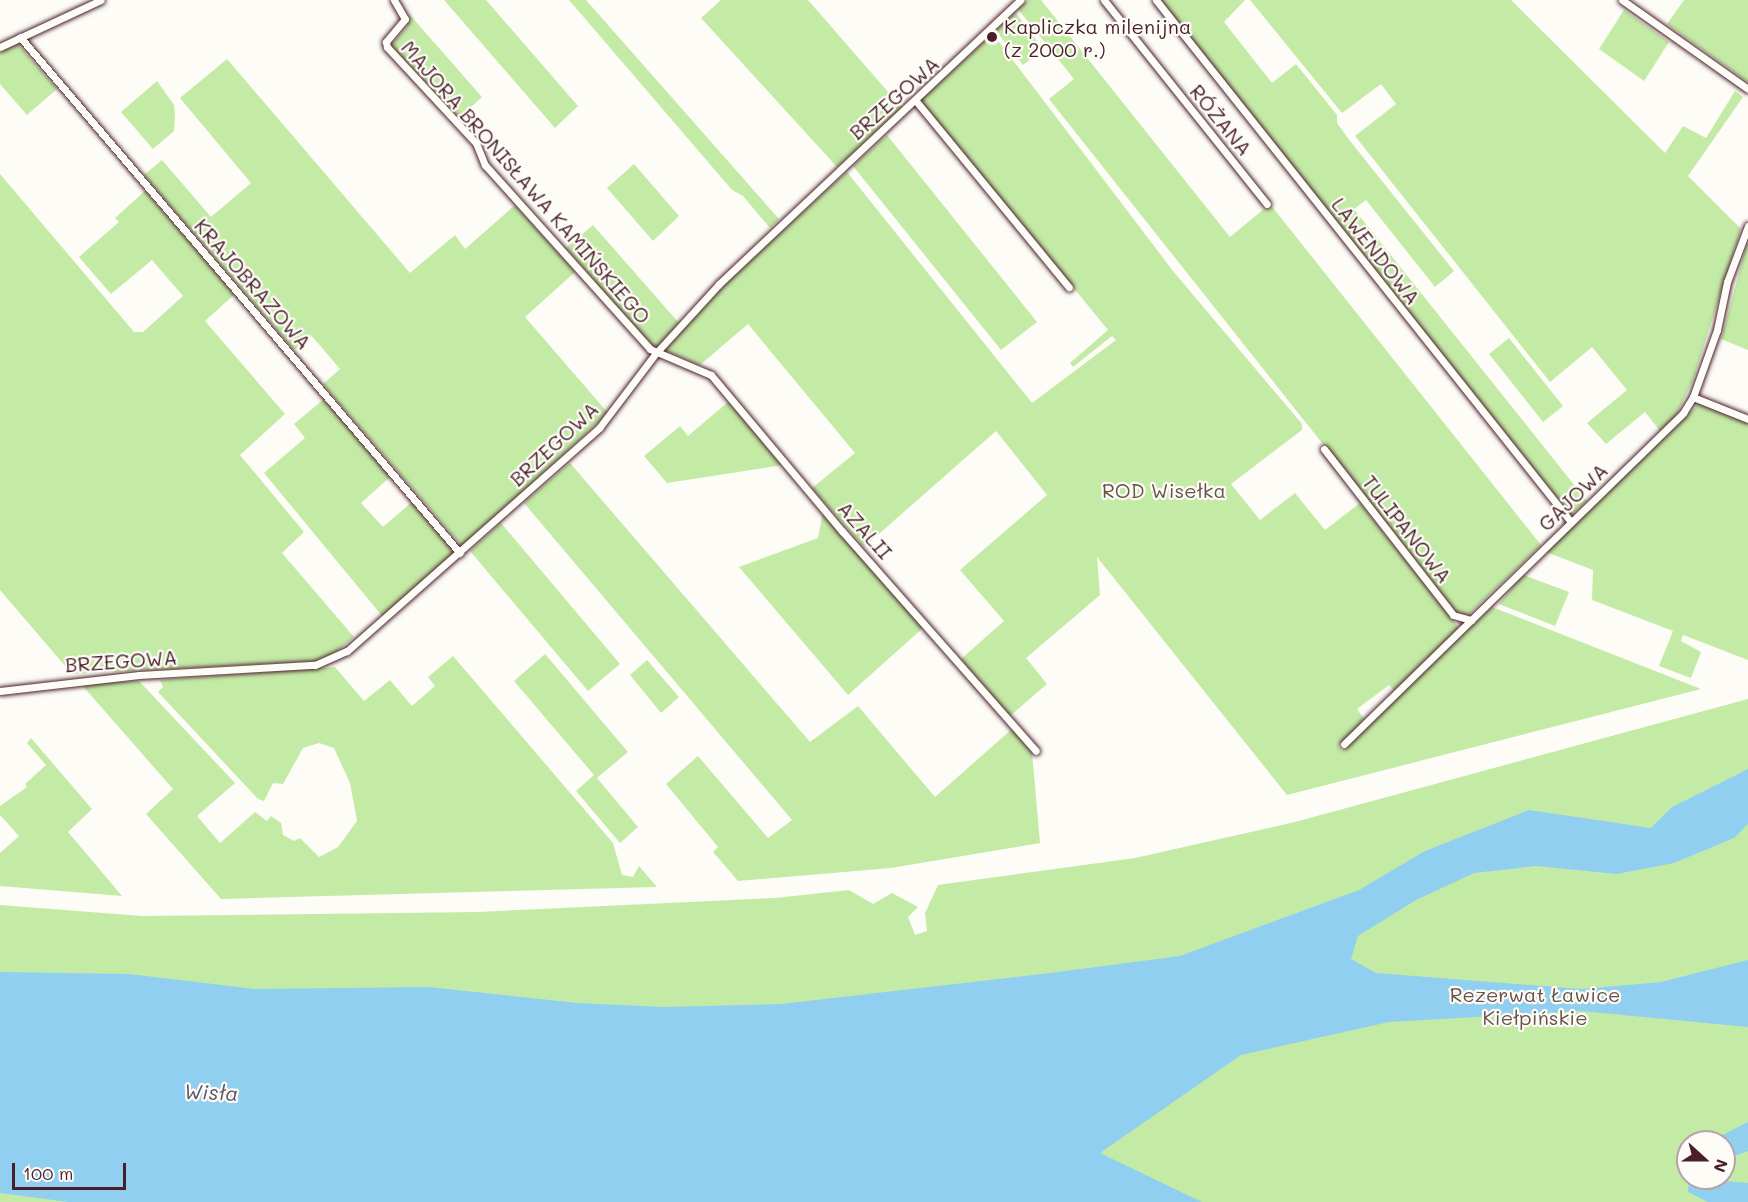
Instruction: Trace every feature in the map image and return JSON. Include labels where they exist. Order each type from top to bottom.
[{"type":"street","points":[[0,47],[101,0]]},
{"type":"street","name":"MAJORA BRONISŁAWA KAMIŃSKIEGO","points":[[394,0],[405,19],[386,42],[387,47],[476,143],[485,165],[657,352]]},
{"type":"street","name":"BRZEGOWA","points":[[0,691],[139,675],[315,665],[360,641],[599,428],[657,352],[774,230],[916,101],[1020,0]]},
{"type":"street","name":"RÓŻANA","points":[[1104,0],[1267,204]]},
{"type":"street","name":"LAWENDOWA","points":[[1156,0],[1571,522]]},
{"type":"street","points":[[1622,0],[1748,88]]},
{"type":"street","name":"KRAJOBRAZOWA","points":[[20,37],[460,553]]},
{"type":"street","points":[[916,101],[1070,287]]},
{"type":"street","name":"GAJOWA","points":[[1344,744],[1683,413],[1693,396],[1718,330],[1727,282],[1748,226]]},
{"type":"street","name":"AZALII","points":[[657,352],[711,375],[842,531],[1036,751]]},
{"type":"street","points":[[1693,396],[1748,419]]},
{"type":"street","name":"TULIPANOWA","points":[[1324,449],[1453,615],[1471,620]]},
{"type":"green space","points":[[444,0],[486,0],[578,106],[555,128]]},
{"type":"green space","points":[[569,0],[586,0],[779,219],[770,228],[743,196],[732,190]]},
{"type":"green space","points":[[721,0],[808,0],[902,108],[837,167],[701,18]]},
{"type":"green space","points":[[1028,0],[1041,0],[1230,237],[1270,204],[1541,545],[1468,615],[1457,613],[1049,99],[1074,79],[1018,9]]},
{"type":"green space","points":[[1160,0],[1245,0],[1224,22],[1272,83],[1296,64],[1337,115],[1337,123],[1350,141],[1454,271],[1435,287],[1366,200],[1354,209],[1587,501],[1571,515]]},
{"type":"green space","points":[[1250,0],[1511,0],[1665,153],[1683,126],[1706,138],[1735,91],[1743,97],[1688,176],[1741,229],[1693,380],[1676,416],[1660,431],[1645,412],[1606,444],[1587,423],[1627,390],[1592,347],[1550,382],[1355,136],[1396,104],[1381,84],[1342,113]]},
{"type":"green space","points":[[1684,0],[1748,0],[1748,82],[1667,24]]},
{"type":"green space","points":[[1624,10],[1669,42],[1644,81],[1599,49]]},
{"type":"green space","points":[[1015,12],[1043,49],[1023,65],[996,31]]},
{"type":"green space","points":[[410,15],[482,97],[459,118],[391,45],[407,27]]},
{"type":"green space","name":"ROD Wisełka","points":[[993,34],[1173,271],[1302,424],[1302,430],[1231,484],[1260,520],[1295,493],[1325,530],[1360,503],[1459,628],[1395,691],[1389,685],[1357,709],[1365,720],[1338,746],[1342,751],[1492,607],[1701,689],[1287,795],[1097,557],[1100,595],[1026,658],[1047,684],[1010,716],[961,659],[1004,621],[960,570],[1047,495],[996,431],[864,547],[812,488],[855,453],[748,324],[700,365],[664,350],[720,287],[847,172],[1032,403],[1116,340],[1112,336],[1073,367],[1070,363],[1108,330],[920,100]]},
{"type":"green space","points":[[16,42],[57,89],[27,115],[0,84],[0,51]]},
{"type":"green space","points":[[227,59],[410,273],[455,235],[465,249],[515,205],[575,272],[525,317],[608,413],[463,547],[323,384],[340,369],[311,335],[294,350],[144,175],[162,160],[211,217],[251,183],[180,98]]},
{"type":"green space","points":[[157,81],[174,105],[175,115],[174,131],[153,149],[121,112]]},
{"type":"green space","points":[[887,135],[1037,322],[1001,350],[853,166]]},
{"type":"green space","points":[[634,164],[679,216],[653,241],[607,188]]},
{"type":"green space","points":[[0,174],[134,332],[143,332],[183,296],[152,260],[111,294],[79,257],[119,222],[115,218],[145,191],[235,294],[205,321],[285,414],[240,455],[304,532],[282,553],[354,637],[336,652],[317,661],[72,674],[0,590]]},
{"type":"green space","points":[[593,225],[679,323],[658,347],[652,346],[566,248]]},
{"type":"green space","points":[[1748,240],[1748,350],[1721,339]]},
{"type":"green space","points":[[1509,338],[1563,406],[1543,422],[1489,354]]},
{"type":"green space","points":[[324,399],[391,476],[361,503],[383,527],[413,501],[456,552],[383,617],[264,473],[305,438],[294,424]]},
{"type":"green space","points":[[728,402],[783,465],[667,483],[644,456],[680,426],[688,436]]},
{"type":"green space","points":[[1700,403],[1748,422],[1748,660],[1683,635],[1681,641],[1701,652],[1691,678],[1659,666],[1673,631],[1592,600],[1593,570],[1546,552]]},
{"type":"green space","points":[[570,463],[810,742],[858,706],[935,797],[1012,729],[1032,752],[1040,843],[891,868],[738,881],[713,852],[718,847],[666,784],[698,756],[768,838],[792,820],[524,503]]},
{"type":"green space","points":[[823,512],[924,627],[848,695],[739,567],[818,538]]},
{"type":"green space","points":[[501,523],[620,664],[588,691],[470,551]]},
{"type":"green space","points":[[1523,575],[1569,592],[1555,626],[1499,604]]},
{"type":"green space","points":[[545,654],[628,752],[597,778],[638,827],[620,843],[576,791],[594,775],[514,681]]},
{"type":"green space","points":[[453,656],[613,843],[622,875],[633,877],[639,866],[657,887],[221,899],[146,814],[173,789],[81,684],[139,681],[235,783],[197,816],[220,843],[255,812],[267,821],[271,816],[281,823],[283,835],[294,841],[300,838],[319,857],[338,847],[357,821],[350,783],[334,748],[319,743],[303,748],[283,784],[273,783],[264,801],[258,799],[158,692],[163,687],[160,680],[335,667],[364,701],[390,680],[412,706],[435,686],[428,677]]},
{"type":"green space","points":[[647,660],[679,697],[661,713],[630,675]]},
{"type":"green space","name":"Rezerwat Ławice Kiełpińskie","points":[[1748,699],[1748,1202],[0,1202],[0,905],[142,916],[478,912],[775,898],[849,890],[873,904],[892,893],[918,907],[908,917],[915,935],[927,931],[925,913],[938,885],[1135,858],[1295,822]]},
{"type":"green space","points":[[31,738],[92,809],[68,832],[122,896],[0,886],[0,853],[19,836],[0,815],[0,806],[27,787],[25,784],[46,765],[27,743]]},
{"type":"water","name":"Rezerwat Ławice Kiełpińskie","points":[[1748,769],[1748,824],[1734,838],[1674,863],[1617,874],[1536,866],[1474,873],[1416,900],[1358,936],[1351,959],[1376,973],[1582,989],[1661,982],[1748,960],[1748,1027],[1581,1011],[1389,1022],[1241,1055],[1100,1153],[1202,1202],[68,1202],[0,1193],[0,972],[129,974],[255,989],[429,987],[577,1003],[665,1007],[781,1004],[1050,973],[1180,956],[1359,890],[1425,851],[1529,810],[1651,828],[1672,807]]},
{"type":"water","points":[[1748,1122],[1748,1151],[1736,1156],[1736,1130],[1732,1130]]},
{"type":"water","points":[[1736,1182],[1748,1183],[1748,1202],[1708,1202],[1688,1190],[1736,1190]]},
{"type":"place","name":"Kapliczka milenijna (z 2000 r.)","points":[[992,37]]},
{"type":"water label","name":"Wisła","points":[[211,1092]]}]
